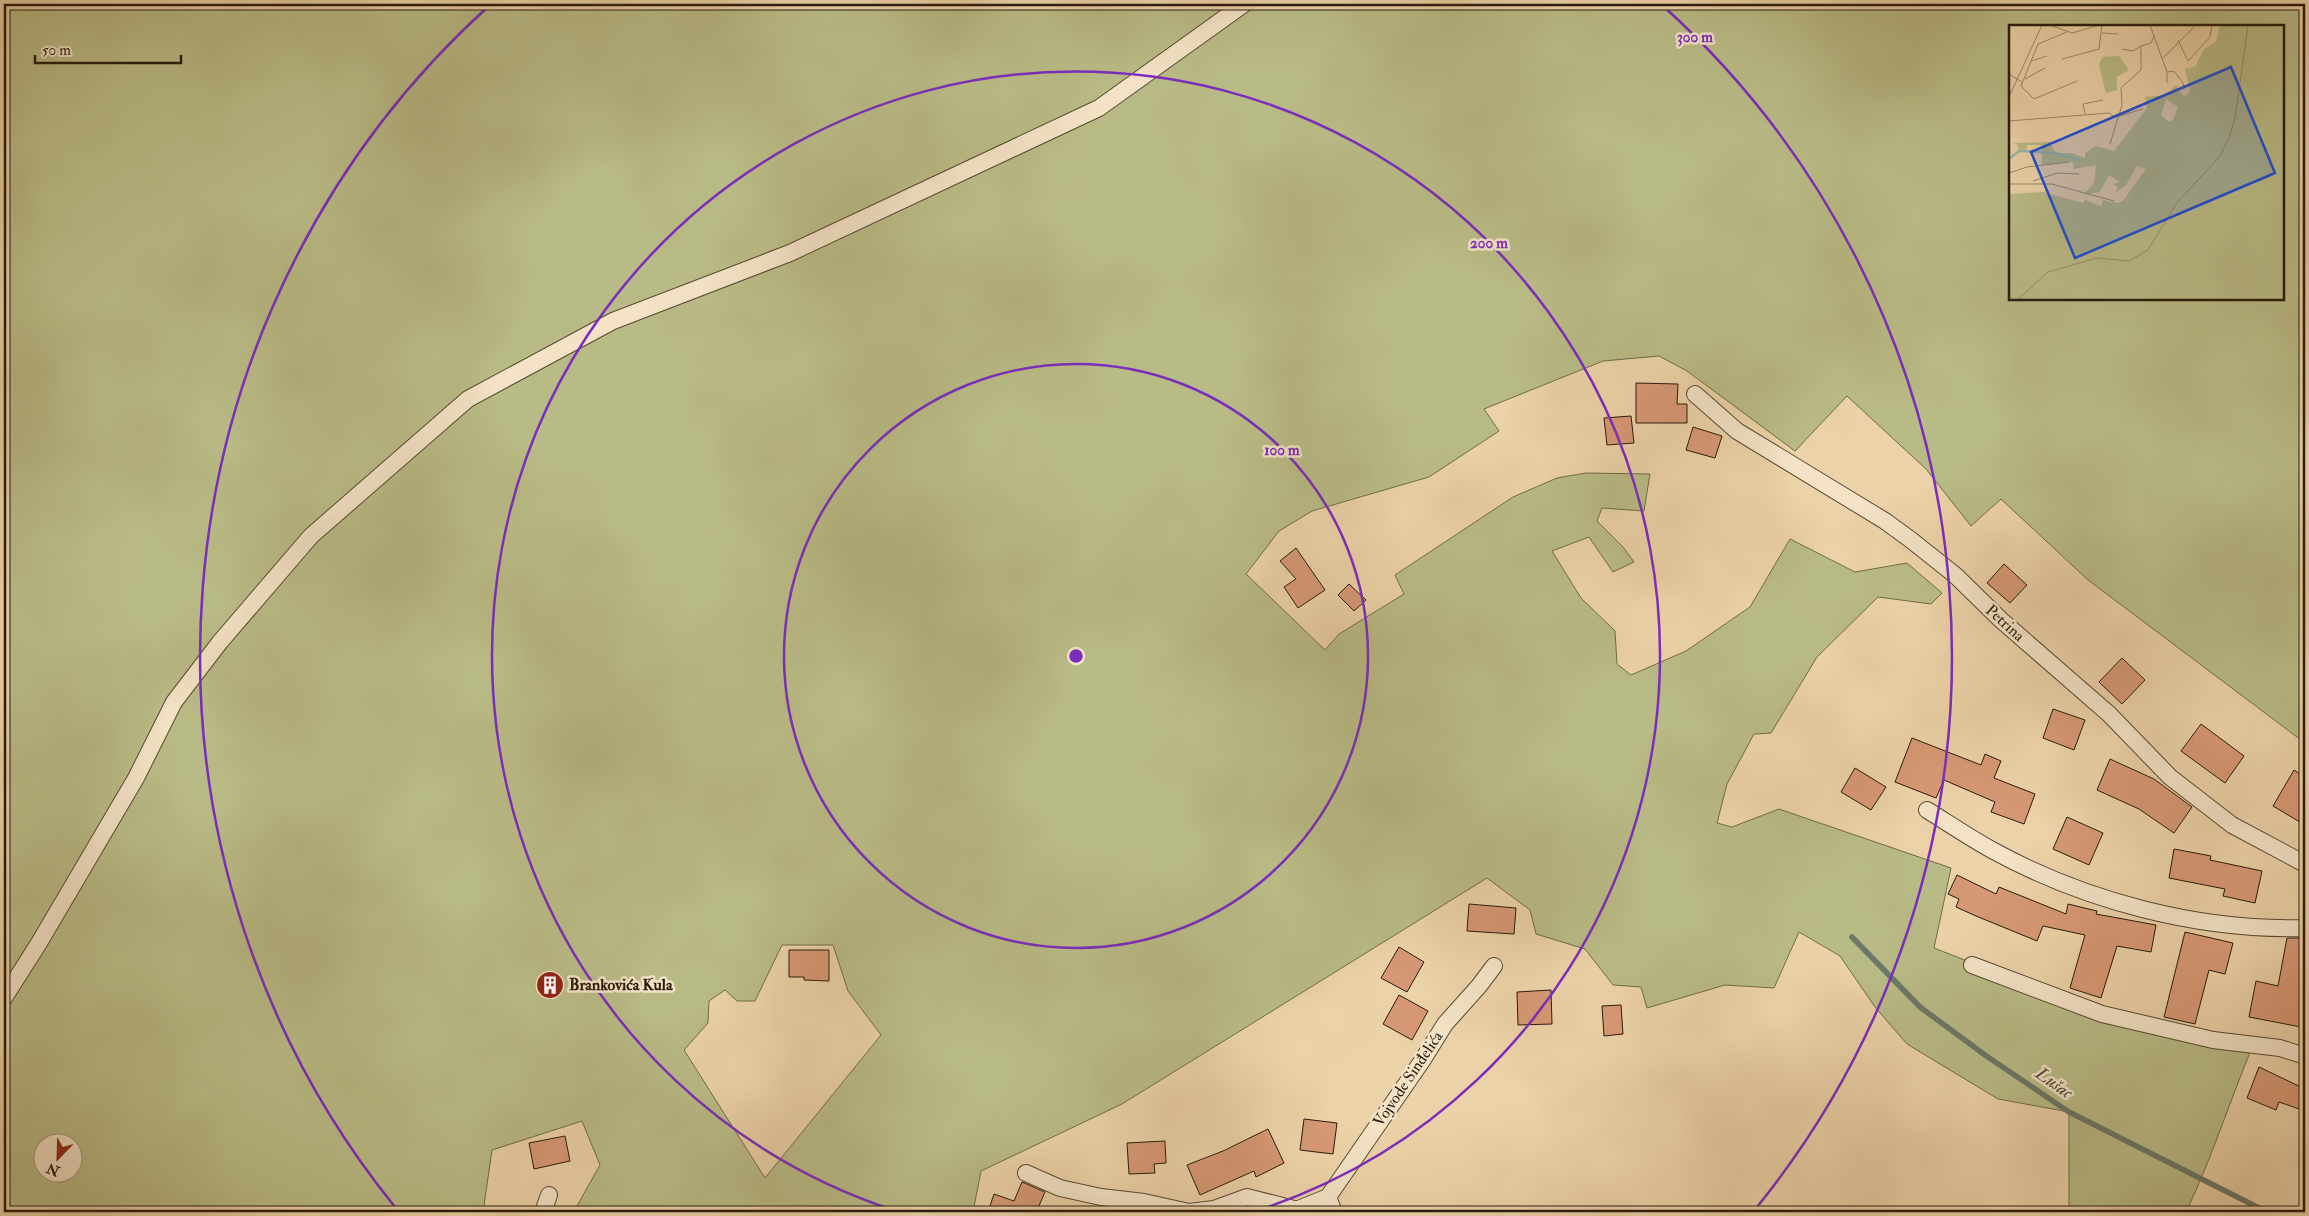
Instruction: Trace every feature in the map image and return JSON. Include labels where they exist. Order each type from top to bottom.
[{"type":"street","points":[[4,998],[39,943],[136,778],[180,694],[220,642],[312,536],[468,399],[613,320],[790,254],[1094,110],[1244,4]]},
{"type":"street","name":"Petrina","points":[[1695,394],[1738,431],[1885,521],[1911,540],[1955,576],[2001,620],[2109,714],[2170,777],[2232,825],[2305,864]]},
{"type":"street","points":[[1927,810],[1992,850],[2061,882],[2134,906],[2208,922],[2284,929],[2305,928]]},
{"type":"street","points":[[1972,964],[2102,1014],[2213,1040],[2280,1048],[2305,1056]]},
{"type":"street","name":"Vojvode Sinđelića","points":[[1328,1197],[1422,1061],[1444,1024],[1479,986],[1494,966]]},
{"type":"street","points":[[1026,1172],[1060,1188],[1101,1197],[1144,1202],[1189,1212],[1214,1209],[1247,1197],[1293,1211],[1328,1197],[1334,1212]]},
{"type":"street","points":[[543,1212],[549,1195]]},
{"type":"green space","points":[[4,4],[1239,4],[1098,106],[693,289],[466,396],[404,449],[218,641],[4,993]]},
{"type":"green space","points":[[1249,4],[2305,4],[2305,743],[2088,580],[2001,499],[1971,526],[1926,469],[1847,396],[1795,451],[1687,371],[1659,356],[1603,361],[1484,409],[1499,431],[1429,477],[1312,511],[1279,531],[1246,574],[1325,650],[1339,634],[1404,594],[1395,575],[1513,497],[1557,478],[1586,473],[1650,474],[1644,511],[1602,508],[1597,521],[1623,547],[1634,562],[1613,572],[1589,537],[1552,551],[1581,598],[1615,631],[1617,664],[1631,675],[1686,651],[1750,607],[1790,539],[1855,572],[1907,563],[1942,593],[1931,604],[1878,597],[1817,657],[1771,733],[1754,734],[1727,784],[1717,823],[1732,827],[1779,809],[1951,868],[1934,948],[2102,1014],[2253,1045],[2186,1212],[2069,1212],[2069,1112],[1998,1099],[1907,1044],[1875,1007],[1840,956],[1799,932],[1774,988],[1725,985],[1647,1008],[1641,987],[1613,985],[1585,949],[1536,934],[1530,910],[1487,878],[1122,1104],[981,1171],[973,1212],[579,1212],[577,1206],[600,1165],[582,1121],[492,1150],[483,1212],[4,1212],[4,1002],[176,703],[313,539],[469,401],[614,323],[1101,110]],"holes":[[[782,945],[833,945],[848,991],[881,1035],[765,1178],[684,1050],[708,1023],[709,1001],[725,990],[737,1001],[755,1001]]]},
{"type":"building","points":[[1636,383],[1678,384],[1677,404],[1687,404],[1687,423],[1636,423]]},
{"type":"building","points":[[1631,416],[1634,443],[1607,445],[1604,418]]},
{"type":"building","points":[[1693,427],[1722,436],[1715,458],[1686,450]]},
{"type":"building","points":[[1296,548],[1325,590],[1298,608],[1284,587],[1296,579],[1280,561]]},
{"type":"building","points":[[2004,564],[2027,585],[2010,603],[1987,583]]},
{"type":"building","points":[[1349,584],[1366,600],[1354,611],[1338,595]]},
{"type":"building","points":[[2122,658],[2145,680],[2122,704],[2099,682]]},
{"type":"building","points":[[2053,709],[2085,720],[2074,750],[2043,738]]},
{"type":"building","points":[[2201,724],[2244,756],[2225,783],[2181,751]]},
{"type":"building","points":[[1912,738],[1981,765],[1985,754],[2001,761],[1994,778],[2035,794],[2024,824],[1991,812],[1995,802],[1944,780],[1936,798],[1895,782]]},
{"type":"building","points":[[2110,759],[2154,779],[2192,807],[2174,833],[2139,809],[2097,790]]},
{"type":"building","points":[[1855,768],[1886,787],[1871,810],[1841,792]]},
{"type":"building","points":[[2294,770],[2305,777],[2305,825],[2273,806]]},
{"type":"building","points":[[2067,817],[2103,833],[2089,865],[2053,849]]},
{"type":"building","points":[[2174,849],[2211,856],[2210,860],[2262,871],[2255,903],[2223,896],[2225,889],[2169,878]]},
{"type":"building","points":[[1957,875],[1996,894],[1999,887],[2066,914],[2068,904],[2097,911],[2096,914],[2156,925],[2151,952],[2117,946],[2101,998],[2070,988],[2085,935],[2043,926],[2037,941],[1956,907],[1959,899],[1948,894]]},
{"type":"building","points":[[1469,904],[1516,908],[1514,934],[1467,931]]},
{"type":"building","points":[[2185,932],[2233,943],[2225,974],[2209,970],[2195,1024],[2164,1017]]},
{"type":"building","points":[[2287,938],[2305,938],[2305,1005],[2301,1027],[2249,1017],[2256,981],[2278,986]]},
{"type":"building","points":[[1399,947],[1424,962],[1407,992],[1381,978]]},
{"type":"building","points":[[789,950],[829,950],[829,981],[789,977]]},
{"type":"building","name":"Brankovića Kula","points":[[550,973],[560,976],[563,986],[560,996],[550,999],[540,996],[537,986],[540,976]]},
{"type":"building","points":[[1551,990],[1552,1024],[1518,1025],[1517,992]]},
{"type":"building","points":[[1399,995],[1428,1011],[1412,1040],[1383,1024]]},
{"type":"building","points":[[1621,1005],[1623,1034],[1604,1036],[1602,1006]]},
{"type":"building","points":[[2259,1067],[2305,1089],[2305,1111],[2279,1102],[2276,1110],[2247,1098]]},
{"type":"building","points":[[1304,1119],[1337,1123],[1333,1154],[1300,1150]]},
{"type":"building","points":[[1268,1129],[1284,1163],[1256,1177],[1254,1171],[1200,1195],[1187,1165],[1223,1151]]},
{"type":"building","points":[[565,1136],[570,1161],[534,1169],[529,1143]]},
{"type":"building","points":[[1165,1141],[1166,1163],[1154,1164],[1155,1173],[1129,1174],[1127,1143]]},
{"type":"building","points":[[1022,1182],[1045,1192],[1038,1208],[1041,1209],[1040,1212],[988,1212],[994,1194],[1014,1201]]},
{"type":"waterway","name":"Lušac","points":[[1852,937],[1920,1007],[1985,1055],[2069,1112],[2267,1212]]},
{"type":"place","name":"Brankovića Kula","points":[[550,985]]}]
